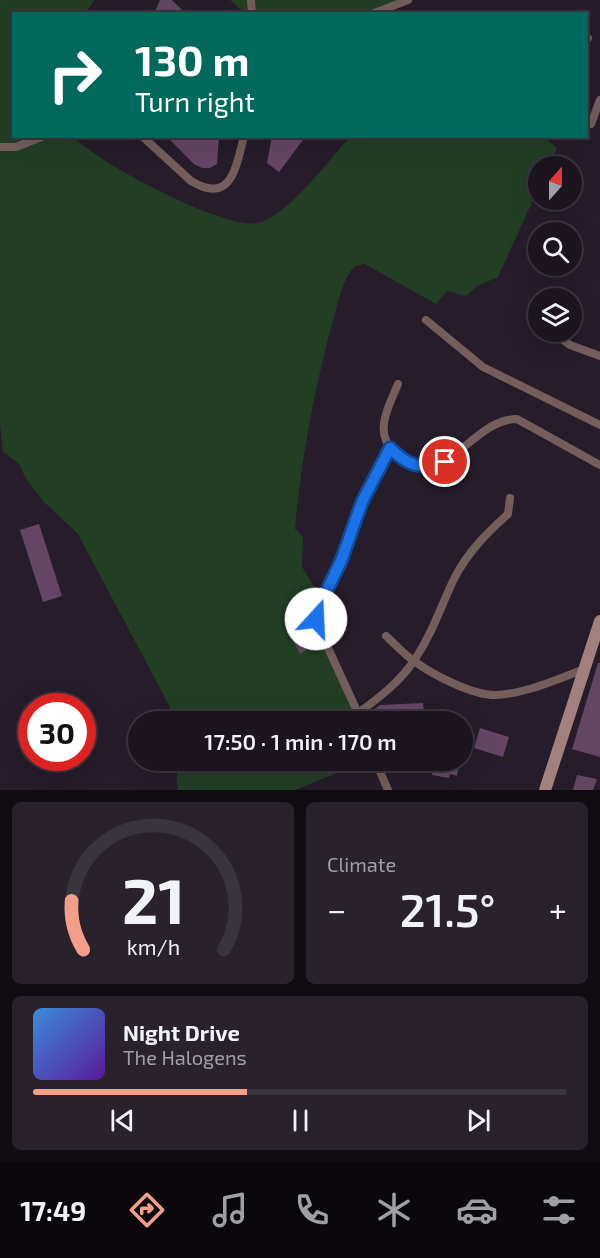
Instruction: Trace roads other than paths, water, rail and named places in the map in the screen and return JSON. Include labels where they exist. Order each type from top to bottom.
[{"type":"street","points":[[377,12],[408,0]]},
{"type":"street","points":[[588,125],[591,124],[600,100]]},
{"type":"street","points":[[0,147],[16,147],[39,138]]},
{"type":"street","points":[[144,138],[190,181],[213,190],[224,186],[229,180],[239,157],[244,138]]},
{"type":"street","points":[[426,320],[483,367],[600,425]]},
{"type":"street","points":[[566,342],[600,356]]},
{"type":"street","points":[[398,384],[382,426],[390,448],[404,461],[426,467],[445,462],[504,419],[517,419],[600,465]]},
{"type":"street","points":[[357,711],[318,626],[317,614],[341,561],[362,502],[390,448]]},
{"type":"street","points":[[366,711],[414,661],[434,628],[455,577],[471,552],[508,514],[510,498]]},
{"type":"street","points":[[545,790],[600,621]]},
{"type":"street","points":[[386,636],[414,661],[475,692],[495,695],[528,689],[585,669]]},
{"type":"street","points":[[380,771],[388,790]]}]
